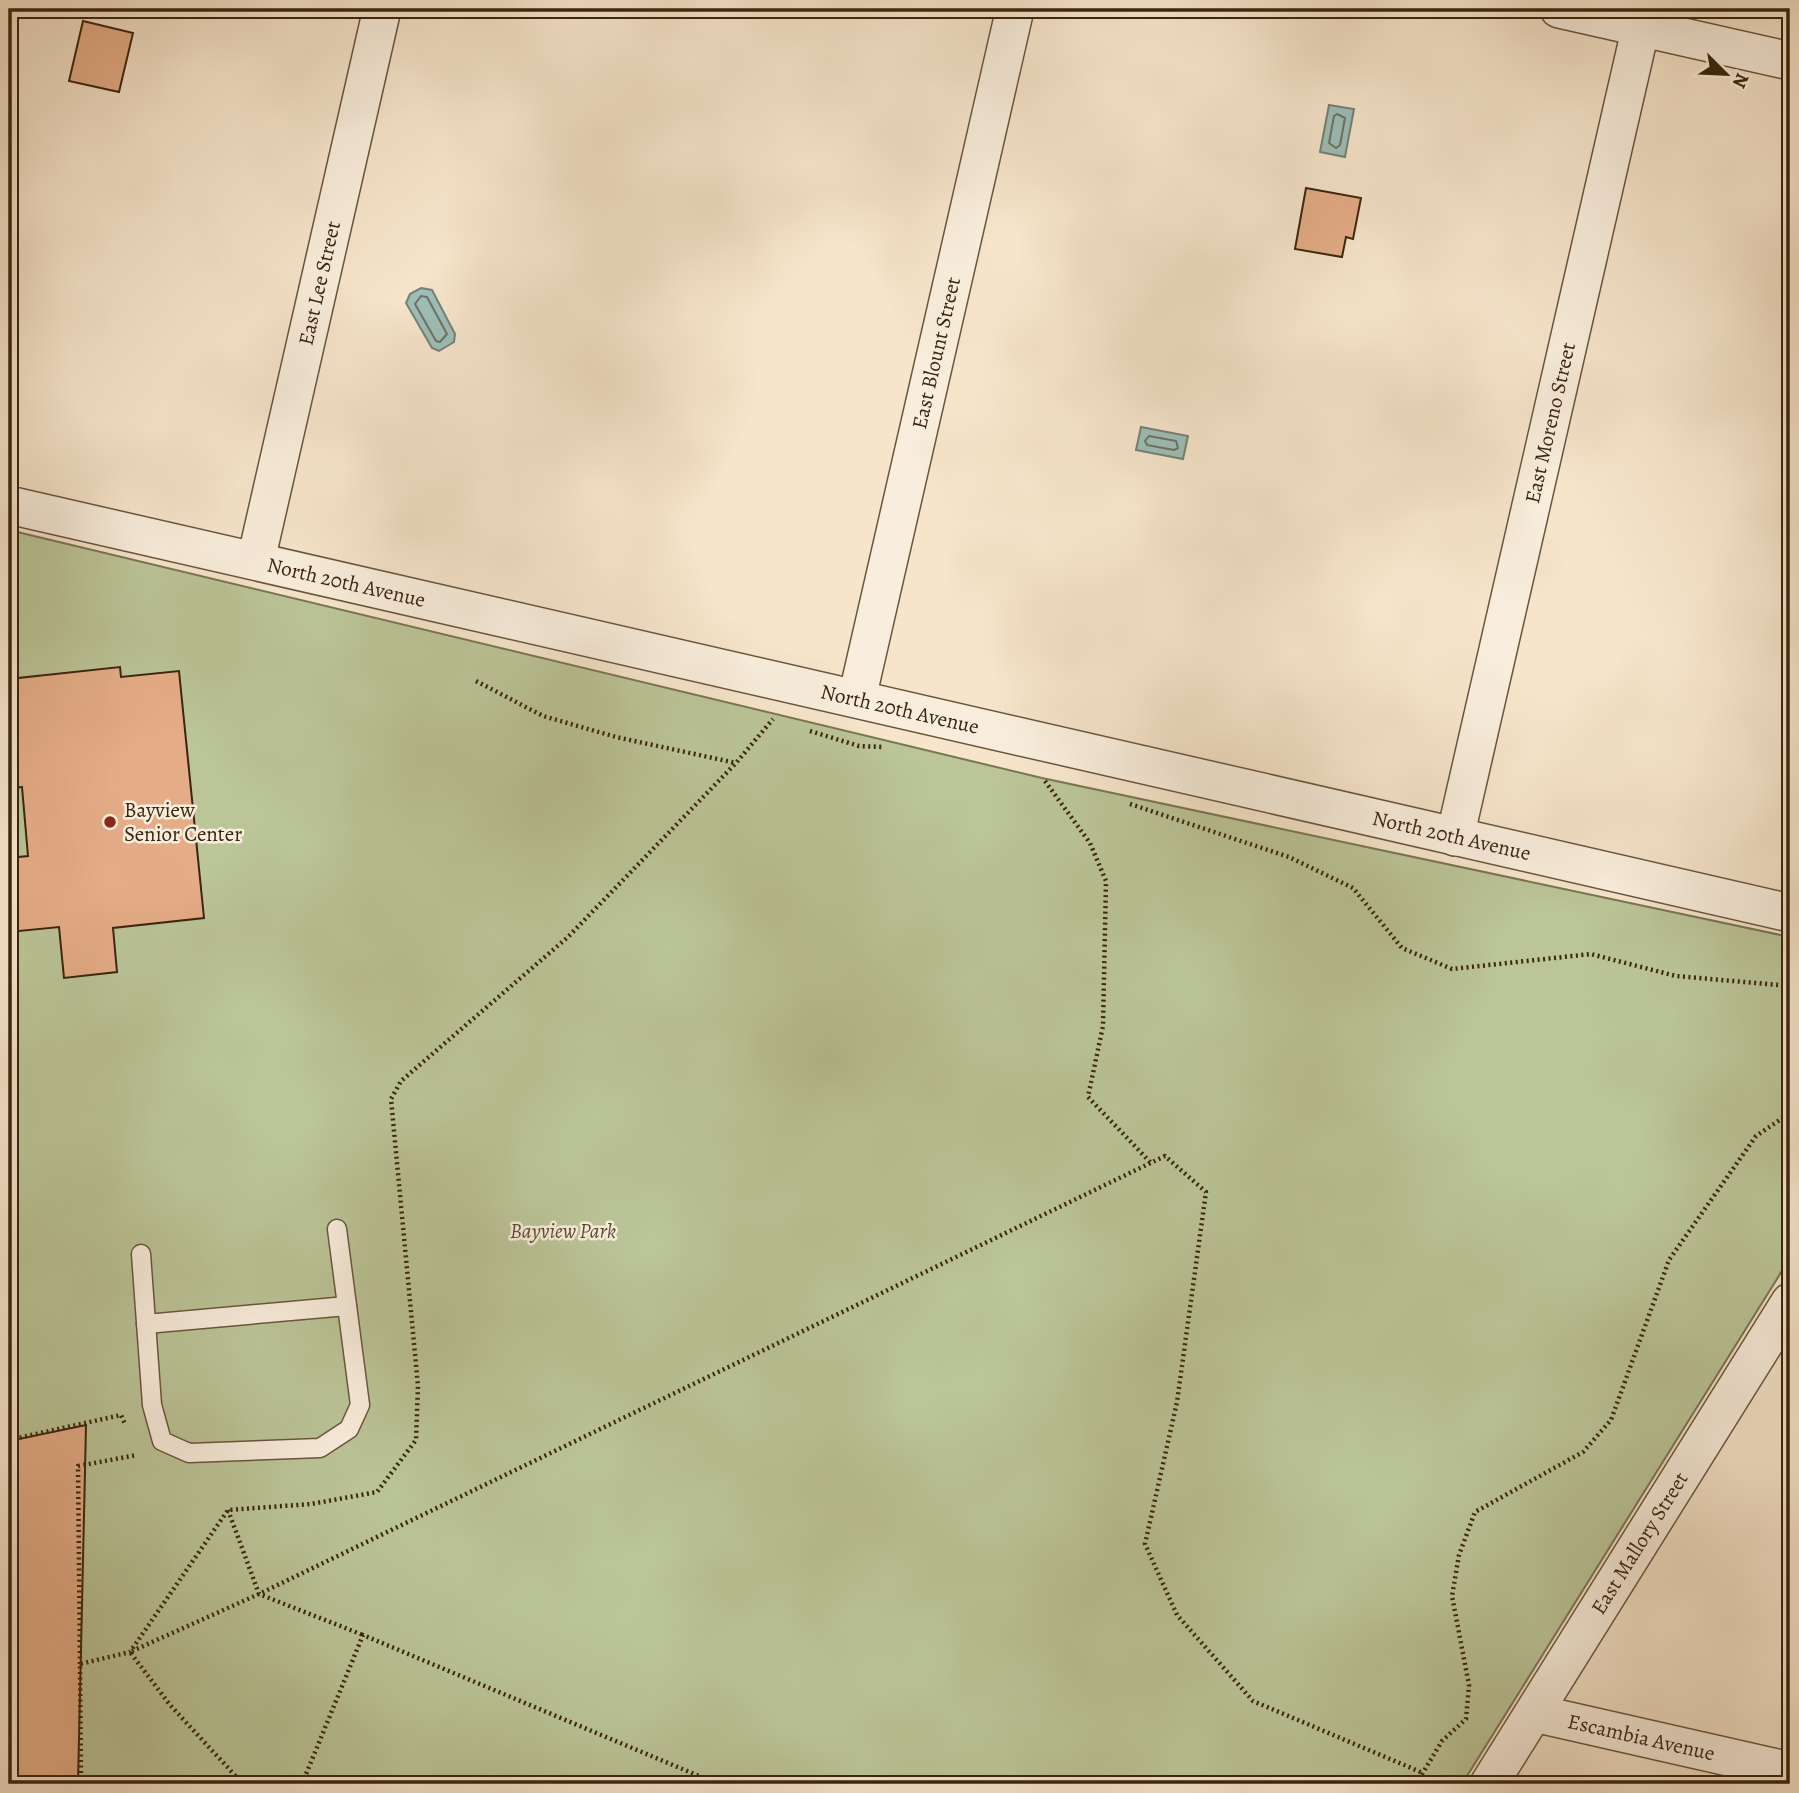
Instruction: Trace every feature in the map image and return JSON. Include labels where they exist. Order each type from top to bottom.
[{"type":"street","name":"East Lee Street","points":[[256,560],[382,9]]},
{"type":"street","name":"East Blount Street","points":[[857,698],[1015,9]]},
{"type":"street","points":[[1559,9],[1643,18],[1790,61]]},
{"type":"street","name":"East Moreno Street","points":[[1455,837],[1643,18]]},
{"type":"street","name":"North 20th Avenue","points":[[9,505],[1790,913]]},
{"type":"street","name":"East Mallory Street","points":[[1489,1784],[1790,1302]]},
{"type":"street","name":"Escambia Avenue","points":[[1534,1713],[1790,1771]]},
{"type":"lane","points":[[141,1254],[152,1405],[162,1441],[189,1454],[320,1448],[349,1429],[360,1405],[337,1229]]},
{"type":"lane","points":[[146,1324],[347,1306]]},
{"type":"path","points":[[391,1099],[401,1081],[568,937],[736,763],[773,719],[781,680]]},
{"type":"path","points":[[476,681],[543,716],[616,737],[736,763]]},
{"type":"path","points":[[773,719],[786,723]]},
{"type":"path","points":[[798,727],[859,746],[894,747]]},
{"type":"path","points":[[1055,780],[1042,778],[1090,843],[1106,881],[1103,1026],[1088,1097],[1151,1163]]},
{"type":"path","points":[[1117,799],[1289,857],[1353,888],[1402,948],[1452,969],[1591,954],[1676,976],[1790,986]]},
{"type":"path","points":[[1416,1784],[1442,1741],[1466,1719],[1469,1685],[1452,1596],[1459,1555],[1475,1512],[1583,1452],[1611,1420],[1669,1260],[1756,1136],[1790,1113]]},
{"type":"path","points":[[243,1784],[170,1705],[130,1653],[259,1594],[1165,1156],[1206,1192],[1177,1402],[1145,1544],[1177,1615],[1253,1701],[1423,1773]]},
{"type":"path","points":[[9,1440],[121,1415],[129,1435]]},
{"type":"path","points":[[80,1664],[78,1466],[137,1455],[133,1445]]},
{"type":"path","points":[[228,1510],[259,1594],[718,1784]]},
{"type":"path","points":[[302,1784],[363,1635]]},
{"type":"green space","name":"Bayview Park","points":[[9,530],[1042,778],[1790,937],[1790,1258],[1462,1784],[9,1784]]},
{"type":"water","points":[[1329,105],[1354,109],[1345,157],[1320,152]]},
{"type":"water","points":[[421,288],[432,290],[455,334],[454,342],[439,351],[432,348],[406,303],[410,294]]},
{"type":"water","points":[[1141,427],[1188,436],[1183,459],[1136,450]]},
{"type":"building","points":[[83,21],[133,33],[119,92],[69,81]]},
{"type":"building","points":[[1306,188],[1361,198],[1353,239],[1346,237],[1342,257],[1295,249]]},
{"type":"building","name":"Bayview Senior Center","points":[[120,667],[121,677],[179,671],[204,918],[113,928],[117,972],[64,978],[59,927],[9,932],[9,858],[28,856],[22,787],[9,788],[9,679]]},
{"type":"building","points":[[86,1425],[78,1784],[9,1784],[9,1441]]},
{"type":"place","name":"Bayview Senior Center","points":[[110,822]]}]
